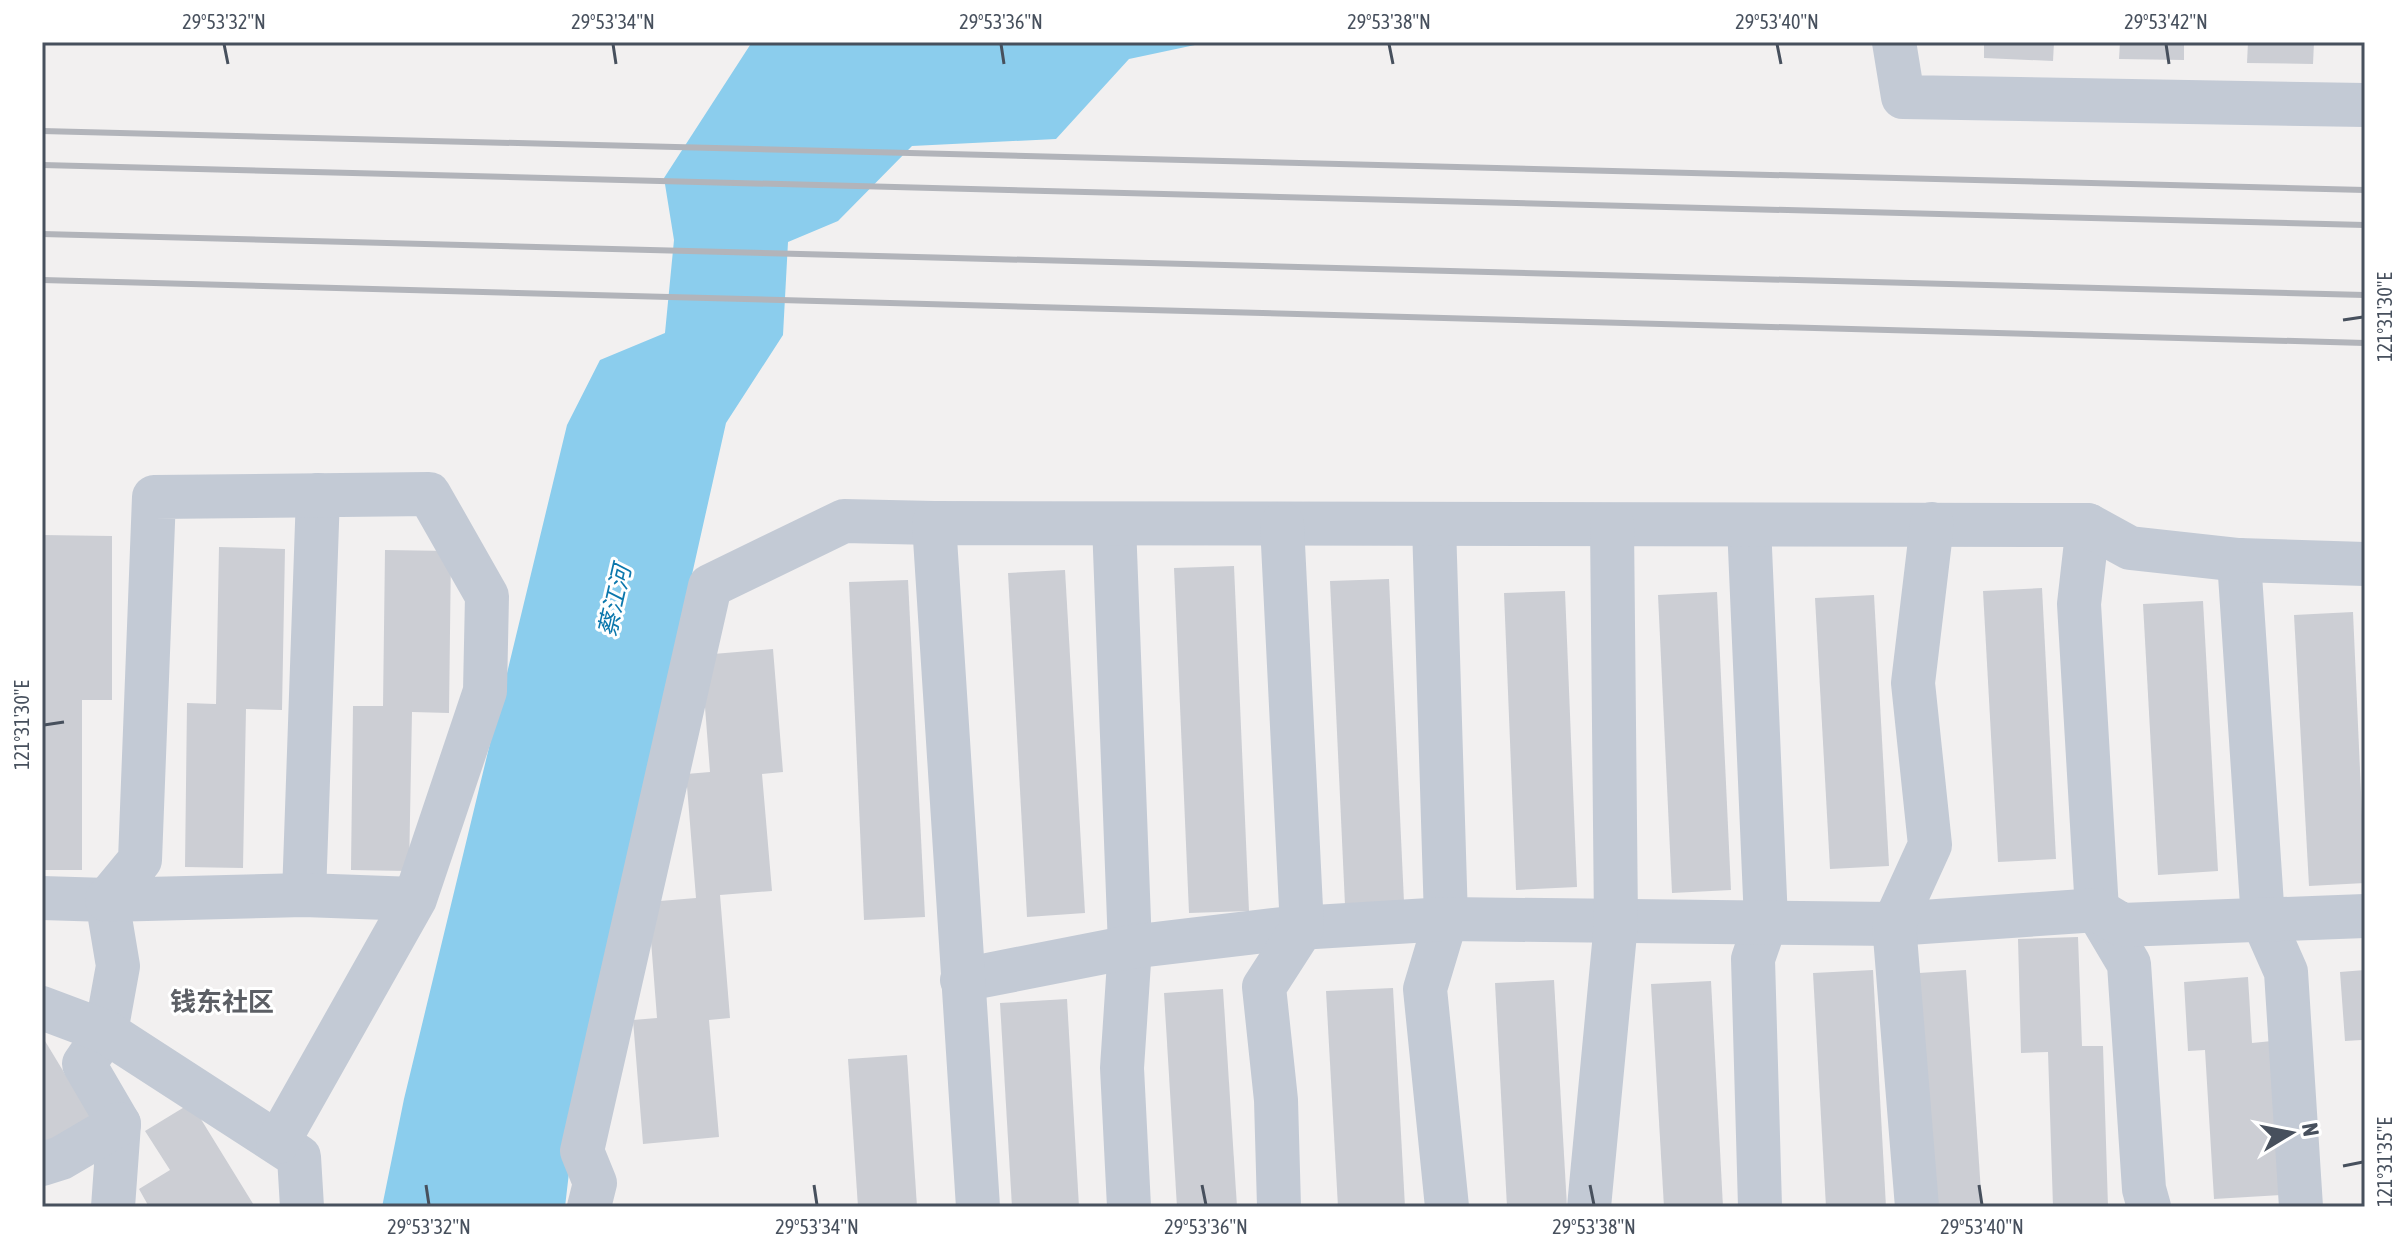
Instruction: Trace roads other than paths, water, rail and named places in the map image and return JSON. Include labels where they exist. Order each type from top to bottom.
[{"type":"street","points":[[1894,42],[1903,97],[2365,105]]},
{"type":"street","points":[[113,1207],[119,1124],[84,1064],[106,1032],[118,966],[107,900],[140,860],[154,497],[429,494],[487,596],[485,691],[415,899],[278,1142]]},
{"type":"street","points":[[304,895],[318,495]]},
{"type":"street","points":[[589,1207],[595,1183],[582,1151],[710,586],[844,521],[2088,525],[2130,548],[2239,560],[2365,564]]},
{"type":"street","points":[[934,523],[978,1207]]},
{"type":"street","points":[[1114,524],[1130,947],[1122,1068],[1129,1207]]},
{"type":"street","points":[[1279,1207],[1276,1100],[1264,987],[1302,928],[1282,524]]},
{"type":"street","points":[[1917,1207],[1894,924],[1930,845],[1913,683],[1932,524]]},
{"type":"street","points":[[1434,525],[1446,919],[1425,989],[1447,1207]]},
{"type":"street","points":[[1589,1207],[1616,923],[1612,525]]},
{"type":"street","points":[[1749,525],[1766,921],[1753,959],[1760,1207]]},
{"type":"street","points":[[2088,525],[2079,604],[2097,910],[2129,964],[2144,1189],[2149,1207]]},
{"type":"street","points":[[2239,560],[2263,920],[2286,972],[2301,1207]]},
{"type":"street","points":[[42,898],[107,900],[304,895],[415,899]]},
{"type":"street","points":[[962,980],[1130,947],[1302,928],[1446,919],[1894,924],[2097,910],[2122,925],[2365,916]]},
{"type":"street","points":[[42,1008],[106,1032],[299,1157],[302,1207]]},
{"type":"street","points":[[42,1164],[61,1158],[119,1124]]},
{"type":"water","name":"蔡江河","points":[[752,42],[1209,42],[1129,59],[1056,139],[912,146],[838,221],[788,242],[783,335],[726,423],[581,1069],[565,1207],[382,1207],[404,1099],[567,425],[600,360],[665,333],[674,240],[664,178]]},
{"type":"railway","points":[[42,131],[2365,190]]},
{"type":"railway","points":[[42,165],[2365,225]]},
{"type":"railway","points":[[42,234],[2365,295]]},
{"type":"railway","points":[[42,280],[2365,343]]},
{"type":"district","name":"钱东社区","points":[[222,1002]]}]
